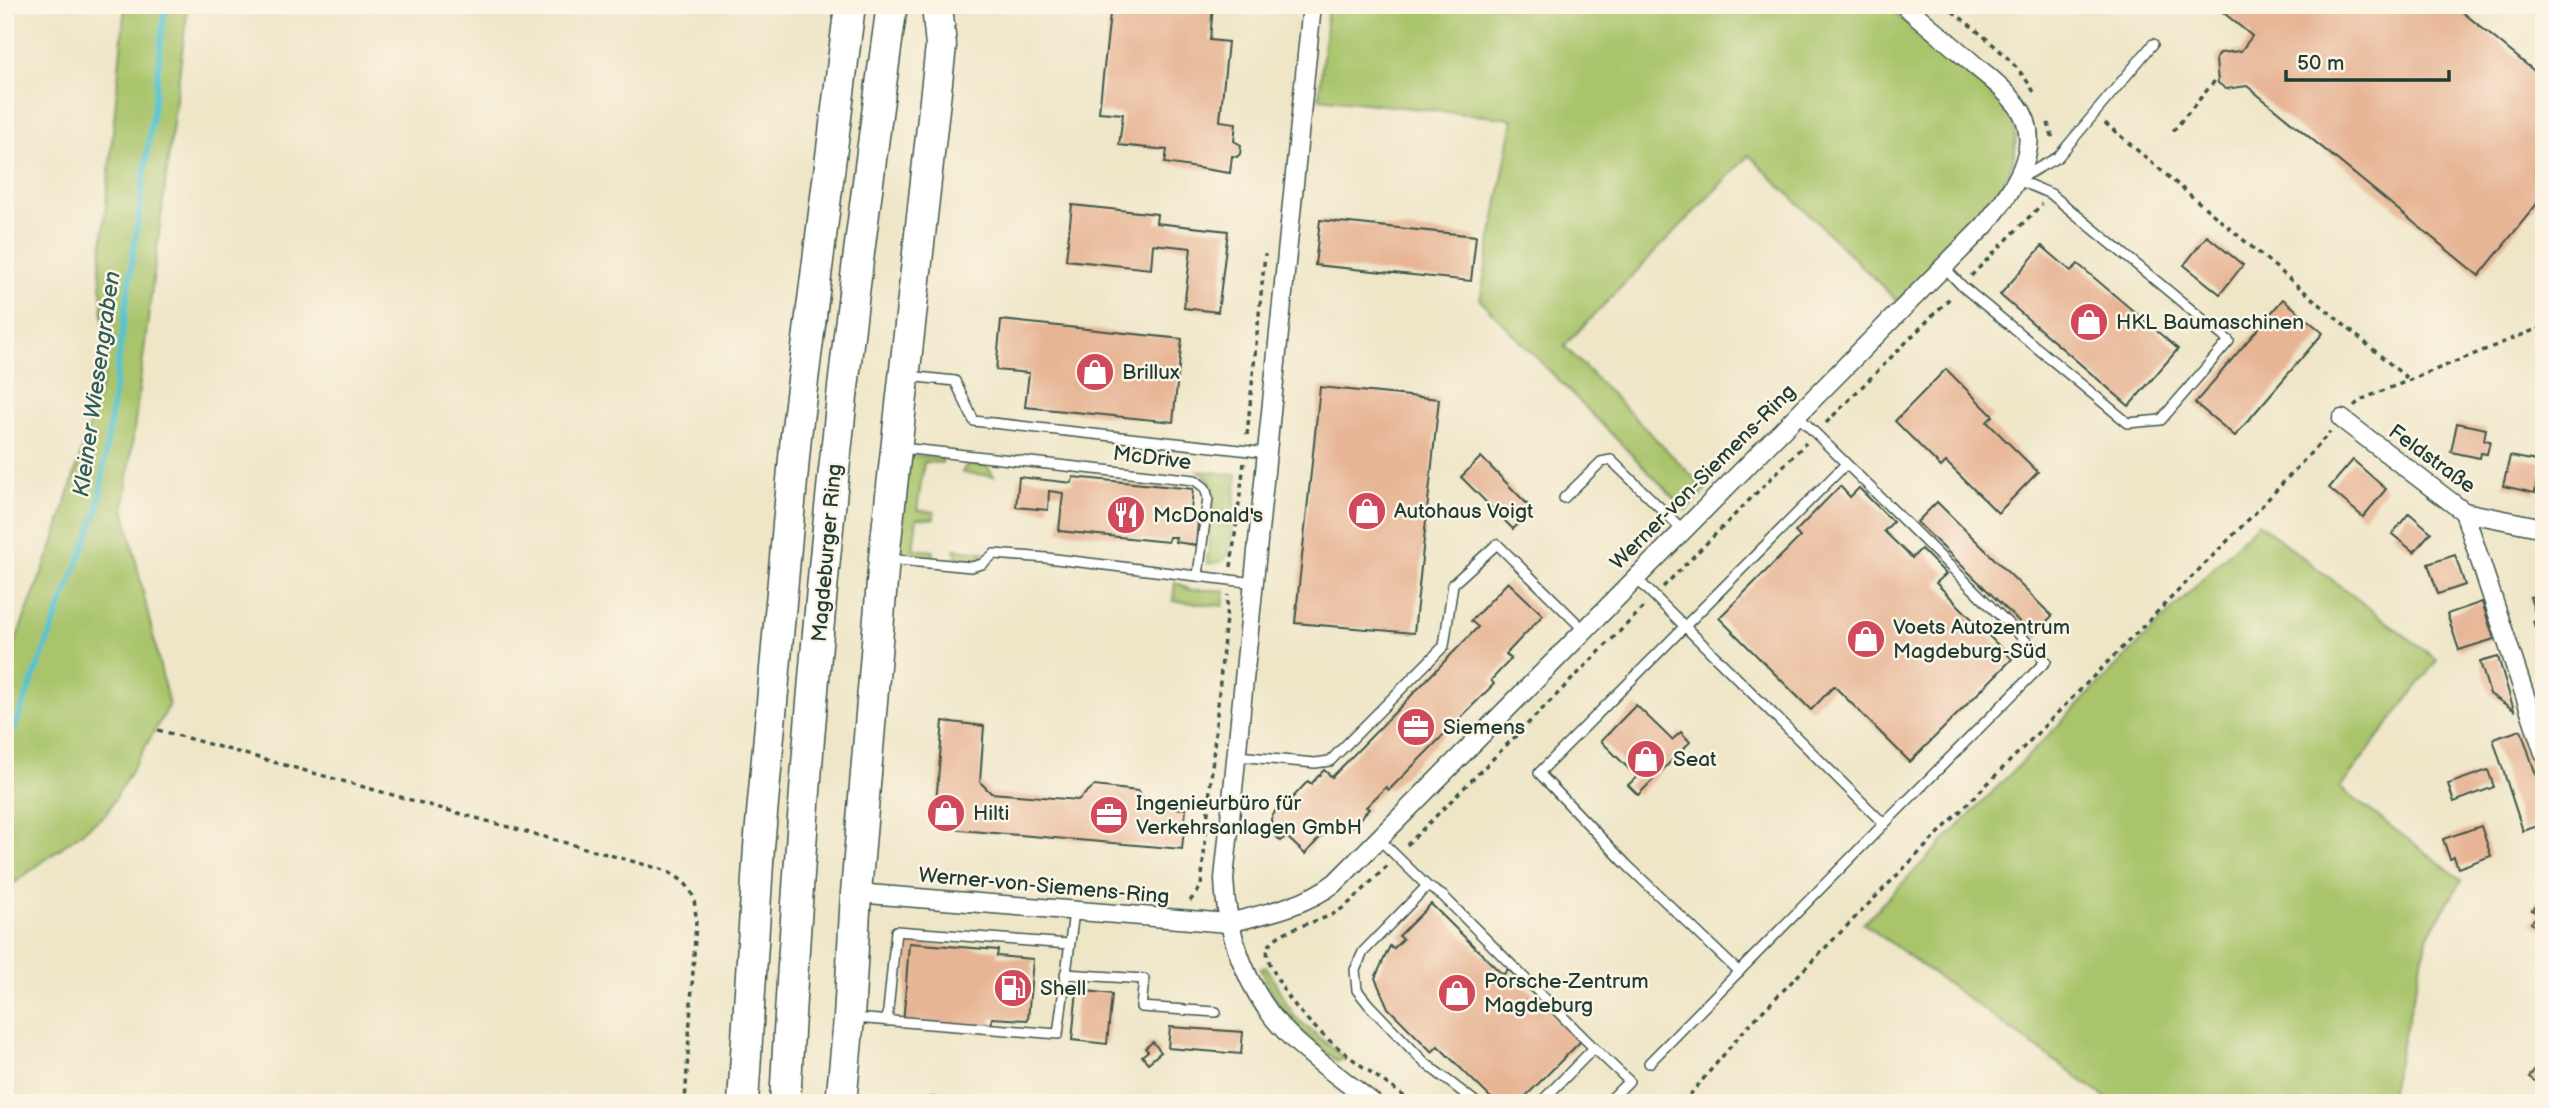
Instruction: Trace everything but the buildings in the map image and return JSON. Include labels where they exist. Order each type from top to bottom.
[{"type":"highway","name":"Magdeburger Ring","points":[[743,1103],[759,847],[796,436],[850,5]]},
{"type":"highway","name":"Magdeburger Ring","points":[[785,1103],[800,844],[837,435],[892,5]]},
{"type":"highway","points":[[841,1103],[884,558],[941,46],[937,5]]},
{"type":"street","points":[[1312,5],[1224,879],[1228,923],[1250,978],[1274,1018],[1309,1053],[1373,1103]]},
{"type":"street","name":"Werner-von-Siemens-Ring","points":[[856,893],[1228,923],[1275,911],[1321,893],[1944,267],[2003,204],[2018,180],[2028,144],[2026,124],[2019,107],[2004,90],[1904,5]]},
{"type":"street","name":"Feldstraße","points":[[2342,419],[2464,512],[2544,528]]},
{"type":"street","points":[[2464,512],[2544,753]]},
{"type":"lane","points":[[2018,180],[2058,157],[2153,44]]},
{"type":"lane","points":[[1944,267],[1962,286],[2128,423],[2161,420],[2229,341],[2052,194],[2018,180]]},
{"type":"lane","points":[[903,376],[955,381],[974,421],[1268,453]]},
{"type":"lane","points":[[1650,1063],[2046,661],[1797,415]]},
{"type":"lane","name":"McDrive","points":[[896,447],[1197,481],[1208,494],[1198,575]]},
{"type":"lane","points":[[1564,498],[1601,462],[1611,460],[1683,530]]},
{"type":"lane","points":[[1739,972],[1636,874],[1539,773],[1846,464]]},
{"type":"lane","points":[[1237,756],[1315,763],[1330,761],[1444,646],[1453,584],[1497,544],[1584,630]]},
{"type":"lane","points":[[884,558],[971,567],[982,564],[994,554],[1255,583]]},
{"type":"lane","points":[[1636,578],[1884,824]]},
{"type":"lane","points":[[1378,838],[1427,886],[1443,896],[1629,1081],[1607,1103]]},
{"type":"lane","points":[[1427,886],[1363,952],[1355,970],[1357,990],[1369,1006],[1425,1063],[1477,1103]]},
{"type":"lane","points":[[849,1018],[1058,1034],[1074,912]]},
{"type":"lane","points":[[887,1021],[896,931],[1069,944]]},
{"type":"lane","points":[[1065,974],[1144,979],[1141,1007],[1216,1012]]},
{"type":"lane","points":[[1540,1103],[1594,1048]]},
{"type":"path","points":[[2173,131],[2218,77]]},
{"type":"path","points":[[2094,114],[2408,379]]},
{"type":"path","points":[[1413,1103],[1308,1021],[1282,990],[1267,954],[1268,946],[1276,939],[1329,916],[1349,903],[2052,194]]},
{"type":"path","points":[[1683,1103],[1747,1027],[2258,511],[2360,400],[2544,326]]},
{"type":"path","points":[[158,730],[664,870],[677,876],[692,892],[695,911],[685,1103]]},
{"type":"green space","points":[[125,5],[188,5],[124,508],[169,706],[106,814],[5,890],[5,668],[55,539],[106,369],[100,268]]},
{"type":"green space","points":[[1328,5],[1885,5],[1994,95],[2013,121],[2015,150],[2008,174],[1995,198],[1977,222],[1897,301],[1749,155],[1564,346],[1706,490],[1686,510],[1480,300],[1513,119],[1319,98]]},
{"type":"green space","points":[[906,455],[943,458],[942,463],[924,462],[917,510],[934,512],[934,519],[917,518],[913,549],[933,551],[932,559],[903,558],[897,552]]},
{"type":"green space","points":[[971,464],[987,466],[994,476],[962,473],[965,467]]},
{"type":"green space","points":[[1199,471],[1237,475],[1230,552],[1217,563],[1207,563],[1214,490],[1209,479]]},
{"type":"green space","points":[[2258,523],[2437,660],[2340,788],[2462,880],[2428,935],[2388,1103],[2113,1103],[1863,923]]},
{"type":"green space","points":[[954,549],[984,552],[979,561],[968,563],[957,557]]},
{"type":"green space","points":[[1175,582],[1190,590],[1225,590],[1223,606],[1173,601]]},
{"type":"green space","points":[[1266,967],[1294,1016],[1345,1059],[1337,1061],[1292,1020],[1274,997],[1260,969]]},
{"type":"waterway","name":"Kleiner Wiesengraben","points":[[5,752],[98,510],[165,5]]},
{"type":"place","name":"HKL Baumaschinen","points":[[2089,322]]},
{"type":"place","name":"Brillux","points":[[1095,372]]},
{"type":"place","name":"Autohaus Voigt","points":[[1367,511]]},
{"type":"place","name":"McDonald's","points":[[1126,515]]},
{"type":"place","name":"Voets Autozentrum Magdeburg-Süd","points":[[1866,639]]},
{"type":"place","name":"Siemens","points":[[1416,727]]},
{"type":"place","name":"Seat","points":[[1646,759]]},
{"type":"place","name":"Hilti","points":[[946,813]]},
{"type":"place","name":"Ingenieurbüro für Verkehrsanlagen GmbH","points":[[1109,815]]},
{"type":"place","name":"Shell","points":[[1013,988]]},
{"type":"place","name":"Porsche-Zentrum Magdeburg","points":[[1457,993]]}]
